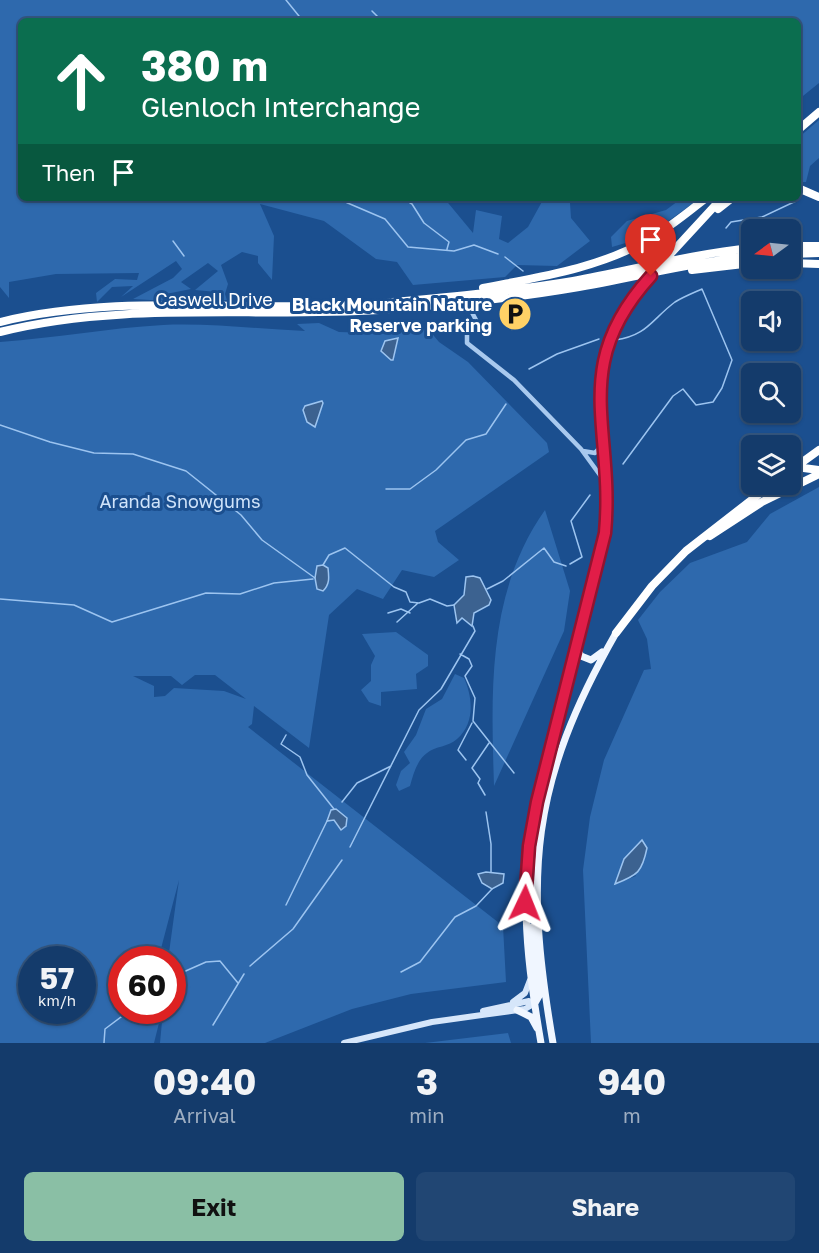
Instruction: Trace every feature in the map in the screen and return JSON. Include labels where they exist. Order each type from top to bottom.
[{"type":"highway","points":[[801,127],[819,112]]},
{"type":"highway","points":[[801,189],[819,196]]},
{"type":"highway","points":[[407,300],[493,286],[601,261],[646,241],[702,201]]},
{"type":"highway","points":[[583,625],[605,533],[607,488],[600,382],[610,334],[630,300],[719,201]]},
{"type":"highway","points":[[690,234],[728,201]]},
{"type":"highway","points":[[801,246],[819,246]]},
{"type":"highway","points":[[407,300],[553,284],[741,250]]},
{"type":"highway","points":[[801,254],[819,253]]},
{"type":"highway","points":[[666,270],[741,258]]},
{"type":"highway","points":[[801,263],[819,264]]},
{"type":"highway","points":[[666,270],[741,264]]},
{"type":"highway","name":"Caswell Drive","points":[[0,332],[104,315],[307,313],[466,302],[552,292],[666,270]]},
{"type":"highway","name":"Caswell Drive","points":[[0,321],[91,306],[349,305],[407,300]]},
{"type":"highway","points":[[801,463],[819,450]]},
{"type":"highway","points":[[801,470],[819,472]]},
{"type":"highway","points":[[652,586],[699,545],[734,519],[819,472]]},
{"type":"highway","points":[[616,633],[652,586],[705,534],[757,495]]},
{"type":"main road","points":[[541,1043],[530,979],[525,903],[529,846],[540,790],[583,625]]},
{"type":"main road","points":[[577,648],[584,658],[594,660],[616,633]]},
{"type":"main road","points":[[465,1016],[529,1008],[539,996],[532,926],[541,825],[561,747],[585,691],[616,633]]},
{"type":"main road","points":[[536,900],[553,1043]]},
{"type":"main road","points":[[344,1043],[501,1006],[520,998],[528,987],[530,979]]},
{"type":"main road","points":[[501,1006],[542,1002],[547,1007]]},
{"type":"main road","points":[[517,1010],[531,1017],[540,1033]]},
{"type":"street","points":[[466,302],[476,320],[467,331],[467,343],[509,375],[581,450],[600,472],[607,488]]},
{"type":"street","points":[[581,450],[595,453],[602,447],[604,440]]},
{"type":"green space","points":[[0,0],[819,0],[819,83],[801,98],[801,18],[18,18],[18,201],[446,201],[473,233],[476,210],[502,216],[499,239],[508,243],[528,227],[542,201],[561,201],[570,203],[571,218],[590,241],[557,266],[517,265],[505,277],[413,285],[397,262],[376,259],[324,221],[260,204],[274,236],[272,280],[258,263],[258,256],[242,252],[221,265],[228,284],[225,294],[227,300],[197,302],[217,292],[195,290],[218,271],[208,263],[181,282],[191,289],[161,295],[185,302],[133,299],[173,278],[182,269],[176,261],[121,297],[133,286],[112,287],[97,302],[96,293],[115,279],[137,280],[139,273],[56,274],[9,282],[9,298],[0,287]]},
{"type":"green space","points":[[819,120],[819,158],[810,166],[806,182],[801,182],[801,135]]},
{"type":"green space","points":[[678,201],[696,201],[656,230],[644,231],[629,242],[612,247],[611,237],[627,221],[666,210]]},
{"type":"green space","name":"Aranda Snowgums","points":[[319,323],[339,332],[400,334],[409,324],[429,330],[439,342],[468,362],[547,443],[549,452],[435,531],[438,542],[459,560],[434,577],[402,570],[383,599],[357,589],[329,615],[309,748],[254,706],[252,724],[248,727],[503,926],[506,982],[411,994],[352,1009],[265,1043],[160,1043],[162,1024],[186,1024],[186,946],[170,946],[179,880],[162,946],[108,946],[108,1024],[159,1024],[154,1043],[0,1043],[0,342],[163,325],[216,325],[305,331],[297,324]],"holes":[[[195,675],[215,675],[246,699],[224,691],[174,688],[165,696],[154,697],[154,686],[133,676],[171,676],[182,685]]]},
{"type":"green space","points":[[819,487],[819,1043],[591,1043],[583,870],[590,817],[604,760],[644,670],[651,669],[647,639],[638,620],[660,592],[690,563],[747,542],[770,514]],"holes":[[[624,859],[636,876],[616,884],[615,883]]]},
{"type":"green space","points":[[545,510],[570,591],[564,631],[494,786],[494,679],[503,608],[512,574],[526,542]]},
{"type":"green space","points":[[396,632],[428,655],[428,666],[416,674],[417,689],[381,692],[381,706],[369,702],[361,690],[371,681],[371,665],[375,656],[362,634]]},
{"type":"green space","points":[[455,674],[464,678],[469,694],[471,710],[467,726],[454,742],[430,751],[424,756],[416,768],[410,786],[399,791],[396,785],[401,771],[410,763],[404,752],[416,735],[426,709],[442,699]]},
{"type":"green space","points":[[508,1033],[511,1043],[425,1043]]},
{"type":"shaded area","points":[[398,338],[393,360],[391,360],[381,351],[385,341]]},
{"type":"shaded area","points":[[322,401],[315,427],[307,422],[303,410],[305,406]]},
{"type":"shaded area","points":[[323,565],[328,568],[329,577],[323,591],[317,589],[315,578],[317,566]]},
{"type":"shaded area","points":[[466,577],[480,578],[491,600],[489,605],[474,613],[472,626],[462,618],[457,623],[454,605],[464,595]]},
{"type":"shaded area","points":[[336,809],[347,818],[346,826],[341,830],[334,820],[327,821],[331,810]]},
{"type":"shaded area","points":[[642,840],[647,848],[641,868],[634,875],[615,884],[624,859]]},
{"type":"shaded area","points":[[486,872],[504,874],[503,883],[492,889],[482,883],[478,874]]},
{"type":"waterway","points":[[286,0],[301,18]]},
{"type":"waterway","points":[[372,11],[379,18]]},
{"type":"waterway","points":[[343,201],[385,219],[408,247],[454,251],[474,245],[498,254]]},
{"type":"waterway","points":[[407,201],[412,204],[424,223],[449,242],[447,249]]},
{"type":"waterway","points":[[726,228],[731,222],[762,217],[796,201]]},
{"type":"waterway","points":[[173,241],[184,256]]},
{"type":"waterway","points":[[505,257],[523,271]]},
{"type":"waterway","points":[[615,340],[642,331],[675,302],[702,289],[732,360],[722,388],[713,402],[696,405],[683,389],[673,396],[623,464]]},
{"type":"waterway","points":[[529,369],[557,354],[599,339]]},
{"type":"waterway","points":[[386,489],[410,489],[436,470],[466,440],[486,434],[506,404]]},
{"type":"waterway","points":[[0,425],[50,442],[94,453],[133,454],[186,471],[241,515],[262,540],[315,578]]},
{"type":"waterway","points":[[570,564],[582,557],[571,521],[590,495]]},
{"type":"waterway","points":[[323,565],[329,555],[345,548],[394,587],[406,592],[410,602],[419,603],[430,599],[447,606],[454,605]]},
{"type":"waterway","points":[[487,589],[503,581],[544,548],[554,562],[566,566]]},
{"type":"waterway","points":[[0,599],[74,605],[112,622],[206,593],[240,594],[274,583],[313,579]]},
{"type":"waterway","points":[[397,622],[418,603]]},
{"type":"waterway","points":[[388,613],[401,609],[410,613]]},
{"type":"waterway","points":[[350,847],[419,710],[441,689],[475,631],[473,626]]},
{"type":"waterway","points":[[460,654],[469,659],[472,666],[465,676],[475,698],[473,721],[514,773]]},
{"type":"waterway","points":[[466,760],[458,750],[472,723]]},
{"type":"waterway","points":[[286,735],[281,744],[300,757],[307,775],[334,809]]},
{"type":"waterway","points":[[485,795],[478,783],[480,779],[472,768],[489,743]]},
{"type":"waterway","points":[[342,802],[357,783],[391,766]]},
{"type":"waterway","points":[[486,812],[491,844],[491,872]]},
{"type":"waterway","points":[[286,905],[327,821]]},
{"type":"waterway","points":[[250,966],[293,929],[342,860]]},
{"type":"waterway","points":[[401,972],[420,962],[455,917],[476,906],[492,889]]},
{"type":"waterway","points":[[186,971],[206,962],[220,961],[238,983]]},
{"type":"waterway","points":[[213,1025],[244,974]]},
{"type":"waterway","points":[[104,1043],[105,1029],[112,1024]]},
{"type":"place","name":"Black Mountain Nature Reserve parking","points":[[515,314]]},
{"type":"route","points":[[525,903],[529,846],[537,802],[605,533],[607,488],[600,404],[603,357],[610,334],[618,319],[630,300],[651,276]]}]
